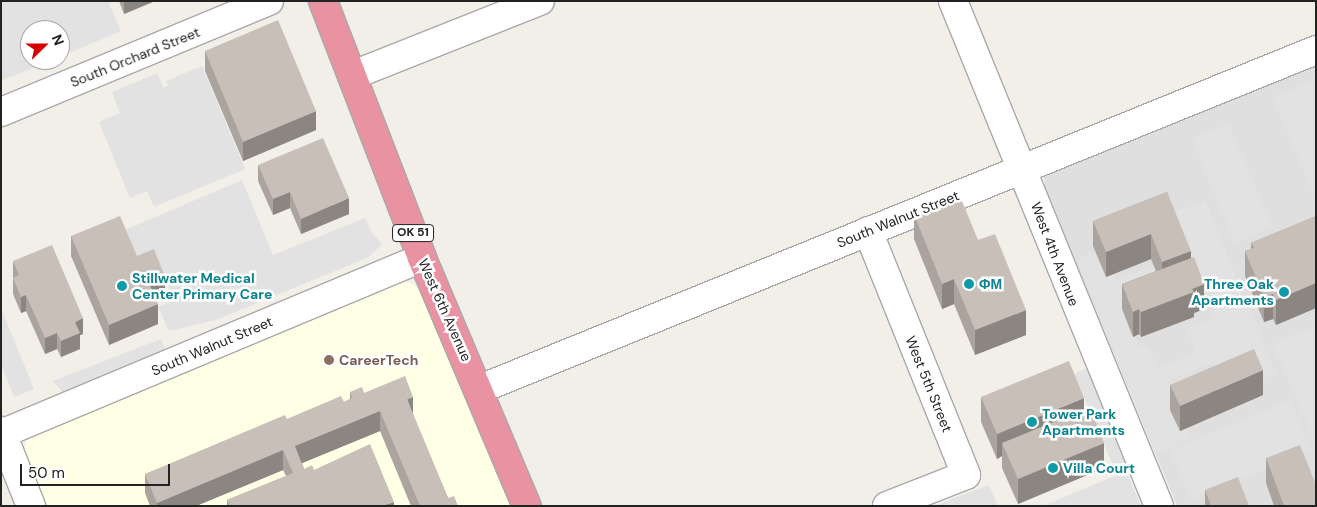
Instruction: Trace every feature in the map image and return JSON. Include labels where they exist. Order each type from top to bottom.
[{"type":"highway","name":"West 6th Avenue","points":[[323,1],[422,258],[480,389],[527,506]]},
{"type":"street","name":"South Orchard Street","points":[[1,112],[269,1]]},
{"type":"street","points":[[353,76],[540,1]]},
{"type":"street","name":"West 4th Avenue","points":[[953,1],[1159,506]]},
{"type":"street","name":"South Walnut Street","points":[[480,389],[1316,50]]},
{"type":"street","name":"West 5th Street","points":[[868,231],[966,475],[895,503]]},
{"type":"street","name":"South Walnut Street","points":[[2,433],[422,258]]},
{"type":"street","points":[[2,433],[31,506]]},
{"type":"shaded area","points":[[1,1],[108,1],[121,31],[70,53],[70,20],[20,20],[20,70],[28,70],[1,81]]},
{"type":"shaded area","points":[[1316,62],[1316,506],[1177,506],[1045,187],[1044,174]]},
{"type":"shaded area","points":[[202,66],[245,169],[154,207],[147,191],[130,198],[99,122],[120,113],[112,92],[157,73],[164,88],[168,86],[166,81]]},
{"type":"shaded area","points":[[1316,80],[1316,199],[1273,97]]},
{"type":"shaded area","points":[[1228,124],[1272,227],[1235,243],[1192,139]]},
{"type":"shaded area","points":[[242,180],[273,255],[365,218],[372,233],[382,244],[369,257],[216,320],[169,331],[158,307],[174,300],[158,264],[142,270],[125,230]]},
{"type":"shaded area","points":[[1205,200],[1275,373],[1225,394],[1212,363],[1168,381],[1192,438],[1156,454],[1077,260],[1104,248],[1117,280],[1153,266],[1166,297],[1125,313],[1139,348],[1147,345],[1157,369],[1196,353],[1187,329],[1214,317],[1171,214]]},
{"type":"shaded area","name":"CareerTech","points":[[399,281],[411,283],[419,289],[514,506],[44,506],[23,455],[27,439],[37,431]]},
{"type":"shaded area","points":[[1,308],[34,389],[14,397],[1,364]]},
{"type":"shaded area","points":[[1316,326],[1316,443],[1273,344]]},
{"type":"shaded area","points":[[161,339],[167,353],[64,394],[53,381]]},
{"type":"shaded area","points":[[1090,367],[1132,469],[1126,471],[1141,506],[1043,506],[1117,475],[1074,374]]},
{"type":"shaded area","points":[[1290,400],[1311,450],[1191,500],[1170,451]]},
{"type":"shaded area","points":[[989,485],[998,506],[940,506],[939,504]]},
{"type":"building","points":[[278,20],[316,111],[243,142],[205,51]]},
{"type":"building","points":[[323,138],[349,198],[301,219],[290,192],[273,199],[258,165]]},
{"type":"building","points":[[1167,192],[1191,251],[1162,262],[1151,234],[1106,252],[1093,221]]},
{"type":"building","name":"ΦΜ","points":[[960,196],[978,240],[995,234],[1026,310],[975,330],[954,279],[942,284],[914,214]]},
{"type":"building","name":"Stillwater Medical Center Primary Care","points":[[120,216],[137,256],[154,249],[165,277],[149,283],[158,304],[109,325],[71,236]]},
{"type":"building","points":[[1316,216],[1316,283],[1276,300],[1273,294],[1264,297],[1245,251],[1254,248],[1251,243]]},
{"type":"building","points":[[52,245],[83,318],[75,322],[80,333],[61,341],[57,333],[45,338],[26,295],[21,297],[13,278],[19,275],[13,261]]},
{"type":"building","points":[[1194,257],[1204,284],[1192,289],[1194,292],[1141,312],[1139,309],[1133,312],[1122,284]]},
{"type":"building","points":[[1254,349],[1263,370],[1180,406],[1170,385]]},
{"type":"building","points":[[1069,361],[1084,398],[997,434],[981,397]]},
{"type":"building","points":[[405,376],[413,397],[407,399],[448,498],[454,496],[458,506],[420,506],[380,411],[295,446],[304,469],[312,465],[314,470],[370,444],[394,502],[382,506],[230,506],[227,500],[293,473],[283,450],[157,503],[145,474],[285,415],[287,419],[341,396],[344,402],[352,398],[350,392],[362,387],[364,393]]},
{"type":"building","points":[[1090,407],[1104,443],[1018,479],[1002,443]]},
{"type":"building","points":[[1300,445],[1316,485],[1316,506],[1284,506],[1266,458]]},
{"type":"building","points":[[1238,477],[1249,506],[1211,506],[1205,490]]},
{"type":"place","name":"ΦΜ","points":[[969,284]]},
{"type":"place","name":"Stillwater Medical Center Primary Care","points":[[122,286]]},
{"type":"place","name":"Three Oak Apartments","points":[[1284,292]]},
{"type":"place","name":"CareerTech","points":[[329,360]]},
{"type":"place","name":"Tower Park Apartments","points":[[1032,422]]},
{"type":"place","name":"Villa Court","points":[[1053,468]]}]
